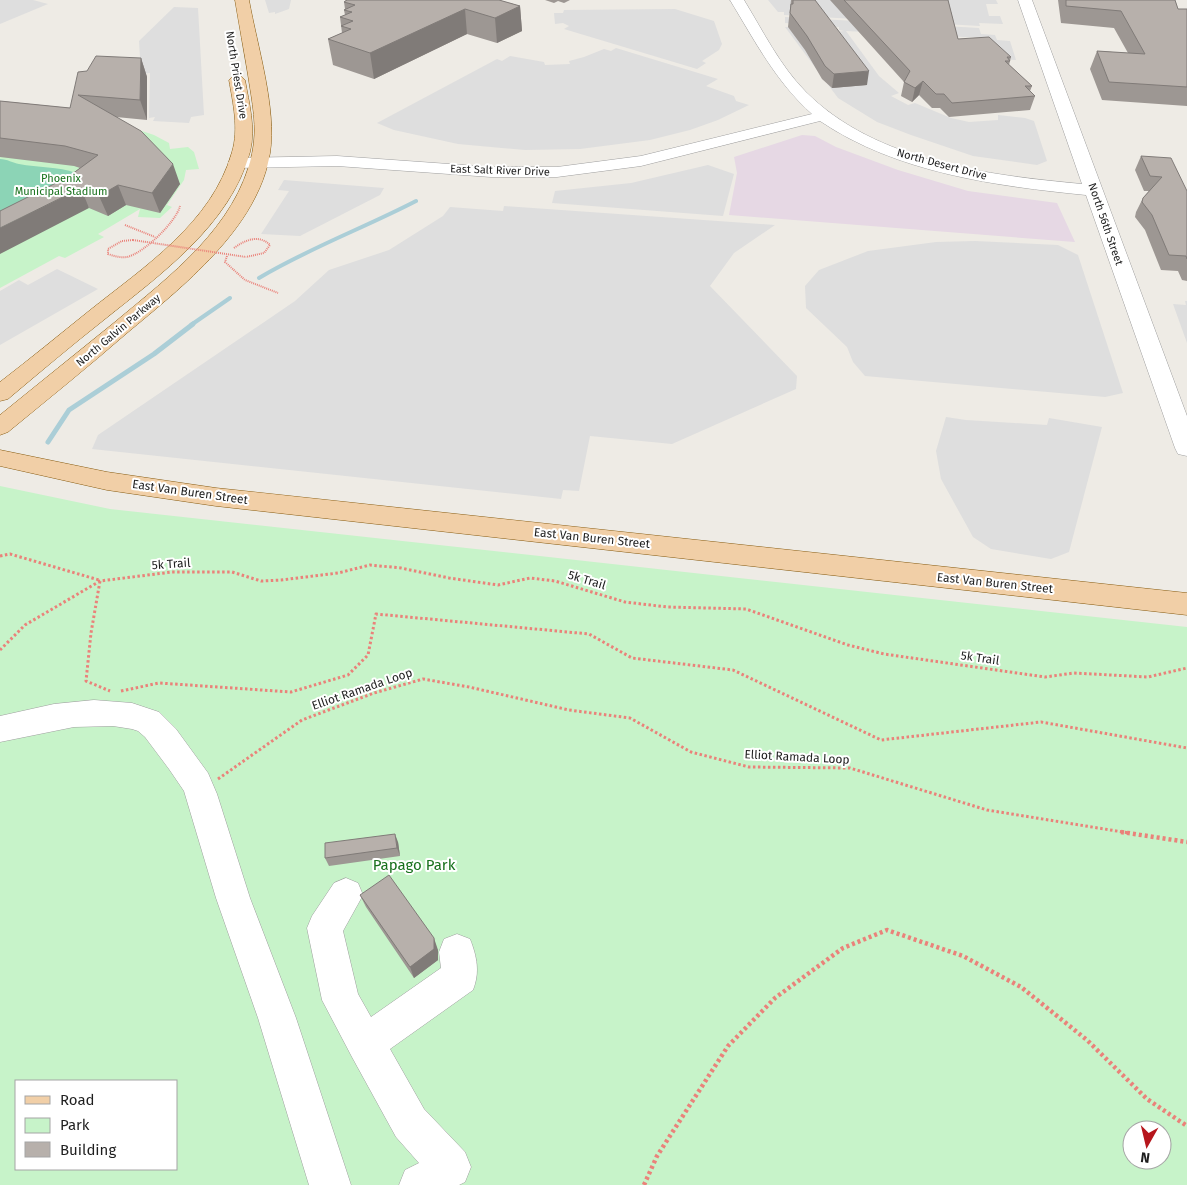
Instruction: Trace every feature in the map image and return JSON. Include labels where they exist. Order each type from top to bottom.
[{"type":"main road","name":"North Priest Drive","points":[[228,225],[244,200],[261,162],[264,140],[264,121],[242,0]]},
{"type":"main road","name":"North Priest Drive","points":[[196,228],[214,204],[237,163],[244,126],[235,64]]},
{"type":"main road","name":"North Galvin Parkway","points":[[0,427],[181,276],[228,225]]},
{"type":"main road","name":"North Galvin Parkway","points":[[0,394],[136,285],[172,253],[196,228]]},
{"type":"main road","name":"East Van Buren Street","points":[[0,458],[107,481],[216,497],[1187,604]]},
{"type":"street","name":"North Desert Drive","points":[[737,0],[785,78],[801,96],[822,116],[865,140],[918,160],[988,177],[1094,190]]},
{"type":"street","name":"North 56th Street","points":[[1025,0],[1187,448]]},
{"type":"street","name":"East Salt River Drive","points":[[237,163],[337,161],[500,172],[557,172],[641,161],[822,116]]},
{"type":"street","points":[[0,729],[66,715],[116,714],[150,722],[178,756],[201,790],[202,799],[233,898],[277,1018],[330,1185]]},
{"type":"street","points":[[346,895],[325,928],[341,1000],[410,1123],[450,1166],[420,1185]]},
{"type":"street","points":[[365,1044],[460,977],[457,952]]},
{"type":"path","points":[[180,206],[178,215],[155,237],[150,242],[145,246],[137,254],[128,258],[116,258],[108,254],[108,249],[115,244],[133,240],[143,241],[152,242],[199,250],[218,252],[228,254],[237,255],[246,257],[254,256],[269,249],[270,245],[264,240],[251,239],[235,247],[230,253],[226,258],[225,262],[245,280],[278,293]]},
{"type":"path","points":[[125,225],[155,237]]},
{"type":"path","points":[[0,556],[10,554],[100,581],[91,633],[86,681],[115,693],[159,683],[291,692],[348,675],[368,655],[376,614],[589,634],[632,658],[733,670],[882,740],[1041,722],[1187,748]]},
{"type":"path","name":"5k Trail","points":[[0,650],[24,625],[100,581],[172,572],[232,572],[260,581],[281,580],[338,574],[370,565],[402,568],[449,578],[498,585],[530,578],[555,580],[625,602],[667,607],[746,609],[848,645],[884,654],[1045,677],[1074,673],[1148,676],[1187,668]]},
{"type":"path","name":"Elliot Ramada Loop","points":[[201,790],[302,720],[374,693],[423,679],[469,686],[569,710],[630,718],[691,752],[749,767],[850,768],[987,810],[1187,842]]},
{"type":"path","points":[[644,1185],[656,1156],[728,1046],[782,992],[843,948],[887,930],[963,956],[1022,987],[1087,1040],[1147,1099],[1187,1126]]},
{"type":"shaded area","points":[[0,0],[33,0],[48,4],[0,24]]},
{"type":"shaded area","points":[[265,0],[291,0],[289,9],[275,14],[275,12],[269,13]]},
{"type":"shaded area","points":[[768,0],[996,0],[998,4],[986,4],[989,16],[1000,16],[1003,24],[979,23],[980,26],[784,15],[784,12],[778,12]]},
{"type":"shaded area","points":[[174,7],[198,8],[204,115],[191,117],[189,123],[153,121],[155,117],[149,118],[150,73],[141,74],[139,41]]},
{"type":"shaded area","points":[[675,9],[714,21],[722,44],[719,50],[702,61],[706,63],[697,69],[564,29],[569,26],[563,23],[555,24],[554,13],[563,13],[564,10]]},
{"type":"shaded area","points":[[785,17],[979,28],[981,34],[995,35],[997,40],[1010,41],[1016,60],[999,59],[983,38],[846,31],[879,76],[899,93],[891,96],[908,105],[915,103],[951,118],[969,122],[998,120],[998,115],[1034,121],[1047,161],[1037,165],[973,156],[877,122],[838,98],[785,27],[831,29],[836,32],[844,31],[839,30],[839,27],[785,23]]},
{"type":"shaded area","points":[[616,48],[718,79],[706,86],[734,96],[736,101],[749,105],[718,120],[690,130],[650,140],[580,149],[525,150],[458,144],[394,130],[377,123],[497,59],[502,61],[510,56],[544,62],[545,65],[570,64],[569,61],[604,49],[611,51]]},
{"type":"shaded area","points":[[802,135],[815,136],[836,147],[898,170],[968,191],[1057,203],[1075,242],[729,215],[737,173],[734,157]]},
{"type":"shaded area","points":[[708,165],[734,174],[723,216],[552,203],[555,191],[631,183]]},
{"type":"shaded area","points":[[284,180],[384,188],[380,195],[300,236],[261,234],[289,191],[278,190]]},
{"type":"shaded area","points":[[504,206],[775,225],[734,253],[710,286],[797,376],[796,389],[672,444],[590,436],[579,491],[563,490],[561,499],[92,449],[98,435],[295,301],[329,270],[389,250],[443,216],[450,207],[503,211]]},
{"type":"shaded area","points":[[975,241],[1058,245],[1078,255],[1123,393],[1105,397],[865,376],[853,362],[847,347],[806,308],[805,286],[819,270],[868,251],[936,242]]},
{"type":"shaded area","points":[[57,269],[98,289],[0,345],[0,291],[19,280],[28,285]]},
{"type":"shaded area","points":[[1185,301],[1187,301],[1187,343],[1173,304],[1186,305]]},
{"type":"shaded area","points":[[946,417],[1047,425],[1049,418],[1102,427],[1069,552],[1051,559],[991,549],[973,537],[941,479],[936,451]]},
{"type":"green space","name":"Phoenix Municipal Stadium","points":[[0,113],[139,130],[169,143],[170,149],[188,147],[194,152],[199,169],[186,170],[184,180],[167,205],[172,207],[160,218],[138,217],[140,209],[98,234],[104,237],[65,258],[59,256],[0,288]]},
{"type":"green space","points":[[0,159],[19,164],[62,169],[76,173],[0,232]]},
{"type":"green space","name":"Papago Park","points":[[0,486],[110,509],[1187,627],[1187,1185],[0,1185]]},
{"type":"building","points":[[347,0],[499,0],[520,6],[495,18],[465,9],[370,53],[328,39],[351,29],[341,26],[353,21],[340,17],[352,12],[344,10],[355,5],[344,2]]},
{"type":"building","points":[[793,0],[815,0],[869,71],[834,74],[825,66],[807,36],[790,13]]},
{"type":"building","points":[[844,0],[948,0],[958,39],[989,37],[1011,57],[1007,57],[1010,61],[1005,61],[1032,86],[1025,86],[1035,96],[952,103],[944,94],[936,94],[923,81],[915,88],[904,82],[910,71]]},
{"type":"building","points":[[1066,0],[1175,0],[1178,9],[1187,9],[1187,87],[1109,82],[1097,51],[1145,54],[1121,11],[1066,6]]},
{"type":"building","points":[[96,56],[141,58],[140,100],[78,95],[141,131],[173,164],[152,193],[118,185],[99,196],[81,188],[0,228],[0,211],[68,177],[98,155],[65,146],[0,138],[0,101],[70,108],[78,72],[87,71]]},
{"type":"building","points":[[1141,156],[1171,158],[1187,191],[1187,259],[1186,256],[1169,255],[1152,215],[1142,202],[1143,198],[1162,177],[1150,176]]},
{"type":"building","points":[[395,834],[397,848],[325,858],[325,843]]},
{"type":"building","points":[[389,875],[434,938],[434,949],[410,967],[360,895]]},
{"type":"waterway","points":[[259,278],[297,257],[416,201]]},
{"type":"waterway","points":[[191,325],[230,298]]},
{"type":"waterway","points":[[48,442],[69,410],[154,354],[193,324]]}]
